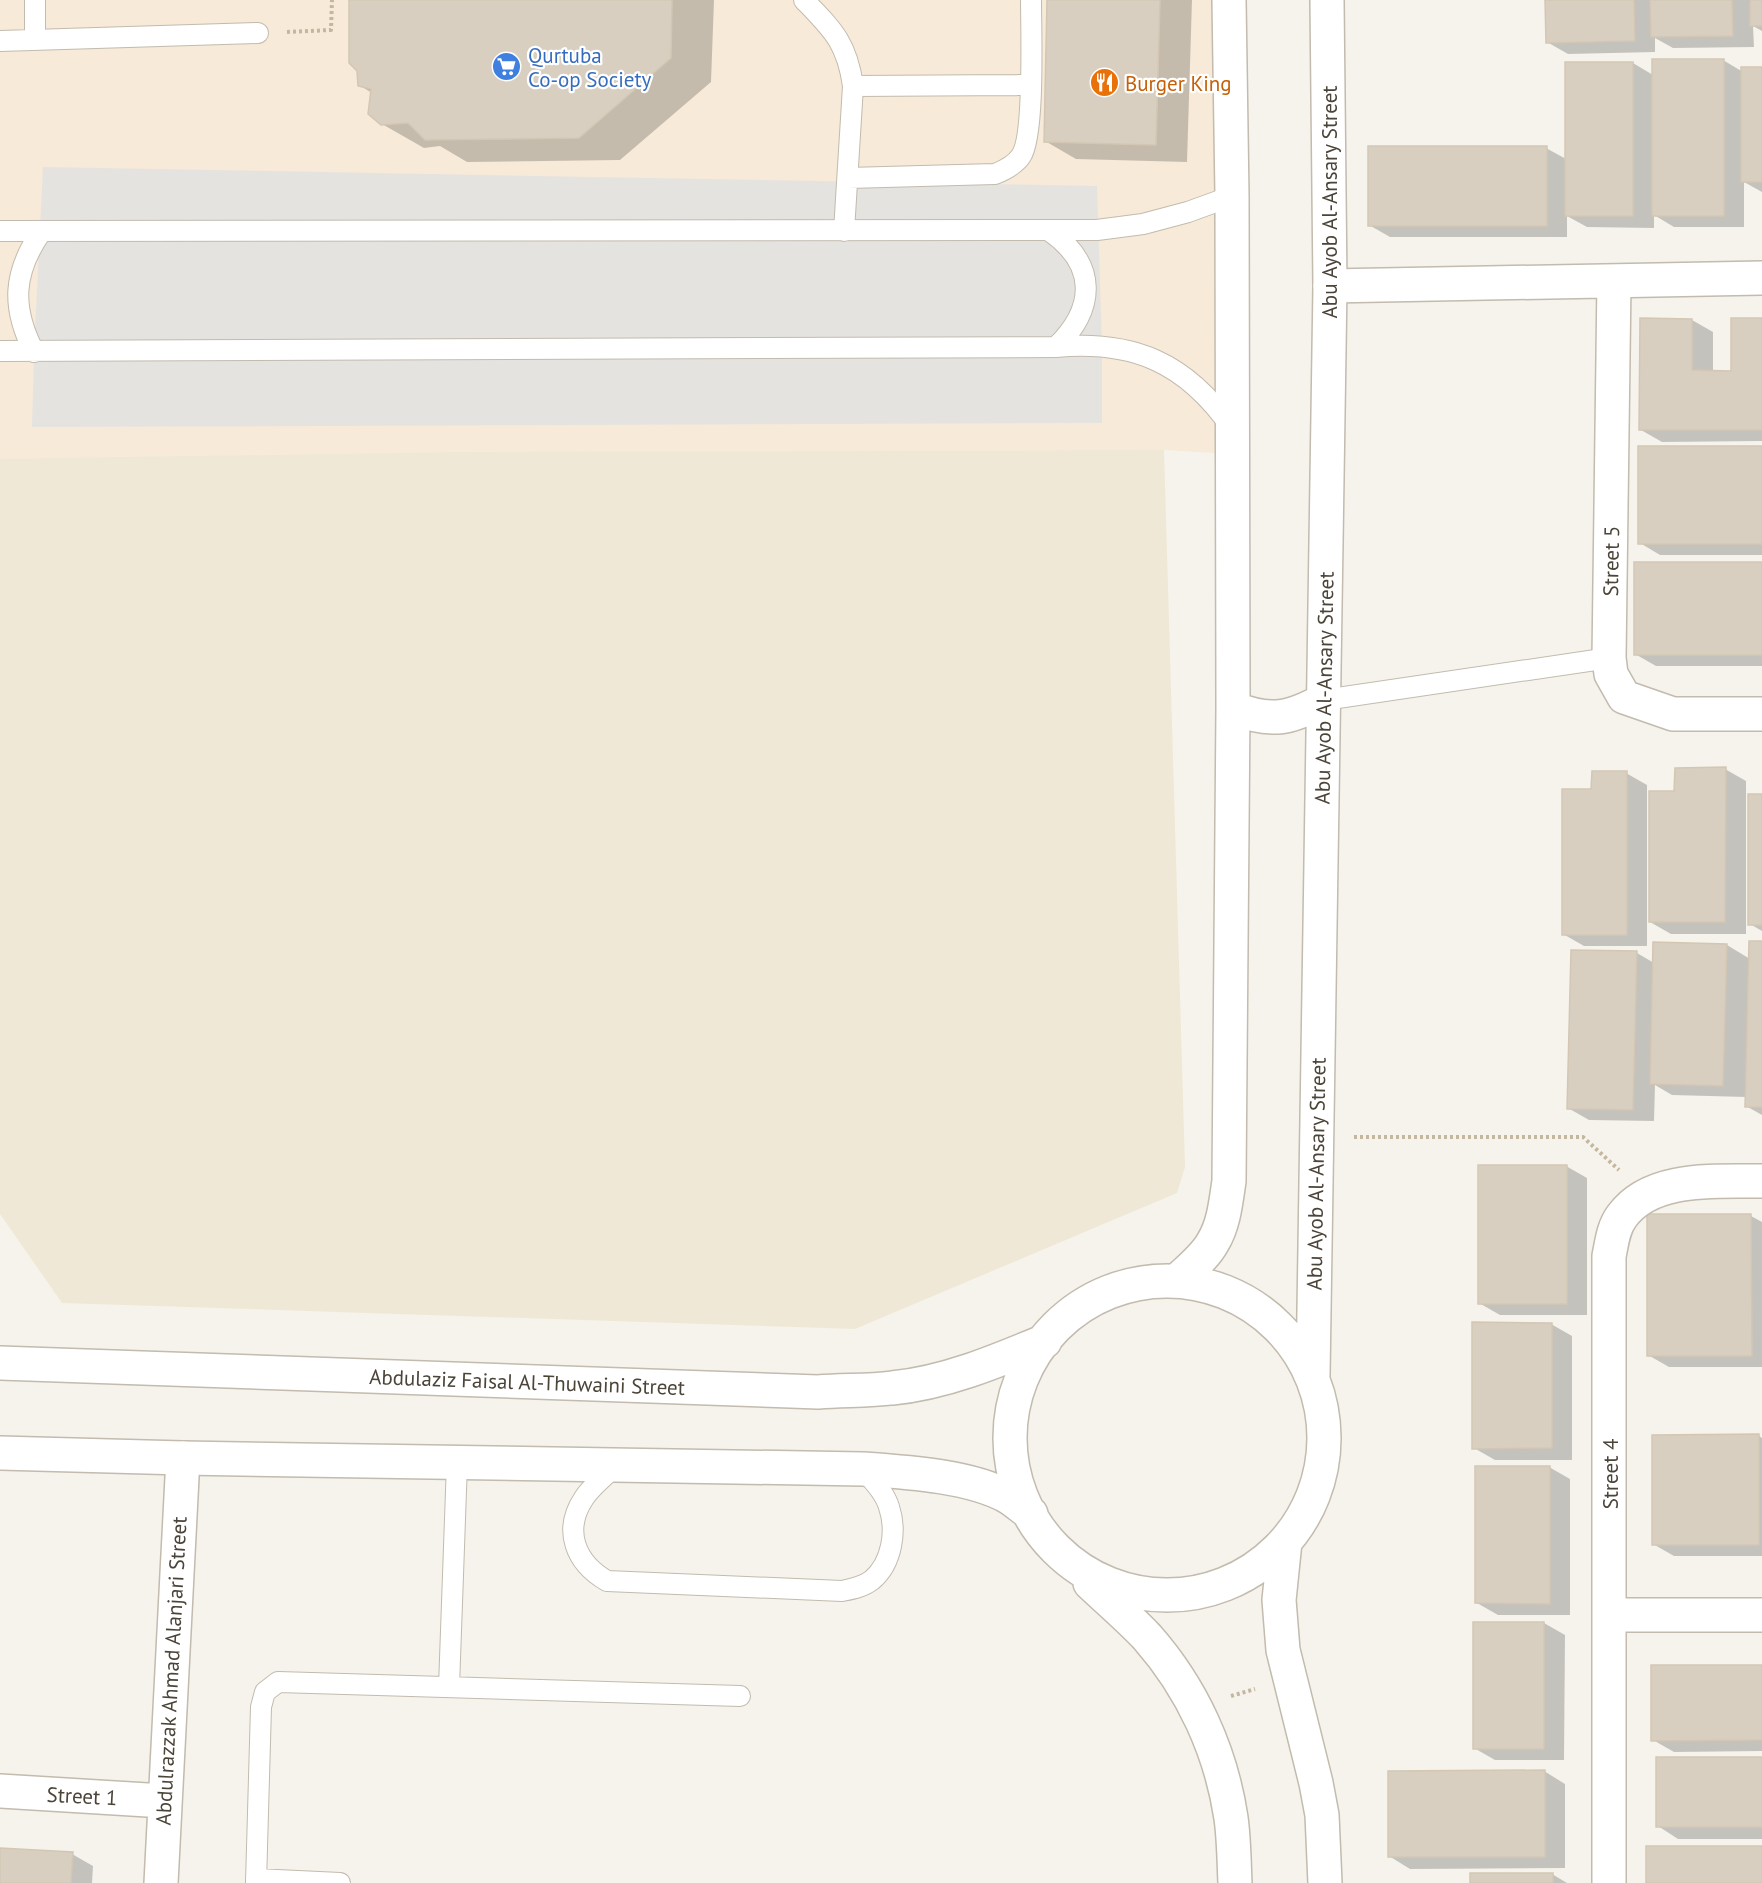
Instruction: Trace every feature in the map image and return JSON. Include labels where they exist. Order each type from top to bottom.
[{"type":"street","points":[[1177,1281],[1213,1242],[1226,1203],[1229,1181],[1233,708],[1232,196],[1229,0]]},
{"type":"street","name":"Abu Ayob Al-Ansary Street","points":[[1312,1375],[1330,286],[1327,0]]},
{"type":"street","points":[[1330,286],[1762,278]]},
{"type":"street","name":"Street 5","points":[[1614,281],[1611,674],[1624,697],[1673,714],[1762,714]]},
{"type":"street","points":[[1233,708],[1249,714],[1283,717],[1300,713],[1324,700]]},
{"type":"street","name":"Street 4","points":[[1609,1883],[1609,1256],[1613,1232],[1622,1216],[1637,1202],[1655,1192],[1674,1186],[1711,1182],[1762,1181]]},
{"type":"street","points":[[1074,1567],[1122,1591],[1176,1597],[1229,1584],[1275,1555],[1307,1511],[1323,1467],[1324,1420],[1312,1375],[1287,1334],[1250,1302],[1206,1284],[1159,1279],[1111,1289],[1070,1312],[1029,1359],[1010,1418],[1014,1480],[1042,1535],[1074,1567],[1146,1636],[1176,1673],[1196,1706],[1212,1743],[1229,1809],[1235,1883]]},
{"type":"street","name":"Abdulaziz Faisal Al-Thuwaini Street","points":[[0,1363],[818,1392],[893,1388],[942,1378],[980,1367],[1046,1341]]},
{"type":"street","points":[[0,1453],[863,1469],[893,1471],[962,1482],[1008,1497],[1031,1514]]},
{"type":"street","name":"Abdulrazzak Ahmad Alanjari Street","points":[[160,1883],[183,1458]]},
{"type":"street","points":[[1285,1542],[1279,1600],[1283,1650],[1322,1815],[1325,1883]]},
{"type":"street","points":[[1610,1615],[1762,1615]]},
{"type":"street","name":"Street 1","points":[[0,1791],[164,1801]]},
{"type":"lane","points":[[34,40],[35,0]]},
{"type":"lane","points":[[804,0],[834,31],[842,43],[853,86],[844,231]]},
{"type":"lane","points":[[848,178],[995,174],[1006,170],[1022,155],[1027,142],[1031,0]]},
{"type":"lane","points":[[0,41],[258,33]]},
{"type":"lane","points":[[853,86],[1030,85]]},
{"type":"lane","points":[[0,231],[1051,232],[1097,230],[1143,224],[1188,212],[1232,196]]},
{"type":"lane","points":[[34,352],[24,332],[19,312],[18,291],[21,270],[29,250],[41,232]]},
{"type":"lane","points":[[1051,232],[1066,243],[1078,259],[1085,277],[1086,297],[1081,316],[1071,333],[1056,347]]},
{"type":"lane","points":[[0,351],[1056,347],[1085,344],[1115,347],[1152,359],[1170,368],[1194,384],[1215,406],[1232,430]]},
{"type":"lane","points":[[1324,700],[1610,658]]},
{"type":"lane","points":[[449,1687],[456,1463]]},
{"type":"lane","points":[[616,1465],[585,1496],[575,1519],[573,1531],[575,1544],[583,1561],[596,1575],[607,1581],[842,1591],[853,1589],[873,1579],[885,1564],[892,1545],[893,1526],[889,1507],[884,1495],[863,1469]]},
{"type":"lane","points":[[340,1883],[256,1881],[261,1707],[265,1692],[278,1682],[740,1696]]},
{"type":"path","points":[[258,33],[331,30],[332,0]]},
{"type":"path","points":[[1317,1138],[1583,1137],[1617,1167],[1637,1202]]},
{"type":"path","points":[[1196,1706],[1289,1679]]},
{"type":"shaded area","name":"Qurtuba Co-op Society","points":[[0,0],[1228,0],[1232,454],[1164,450],[0,460]]},
{"type":"shaded area","points":[[43,167],[1097,186],[1102,423],[32,427]]},
{"type":"shaded area","points":[[1164,450],[1185,1167],[1177,1193],[855,1329],[62,1303],[0,1214],[0,459],[460,452]]},
{"type":"building","name":"Qurtuba Co-op Society","points":[[349,0],[672,0],[671,58],[579,138],[425,140],[408,123],[381,125],[368,114],[371,89],[358,86],[357,71],[349,63]]},
{"type":"building","points":[[1047,0],[1160,0],[1156,145],[1044,142]]},
{"type":"building","points":[[1545,0],[1634,0],[1635,41],[1546,43]]},
{"type":"building","points":[[1650,0],[1732,0],[1733,36],[1651,37]]},
{"type":"building","points":[[1750,0],[1762,0],[1762,26],[1750,26]]},
{"type":"building","points":[[1652,59],[1724,59],[1724,216],[1652,216]]},
{"type":"building","points":[[1565,62],[1633,62],[1633,216],[1565,216]]},
{"type":"building","points":[[1741,67],[1762,67],[1762,182],[1741,182]]},
{"type":"building","points":[[1368,146],[1547,146],[1547,226],[1368,226]]},
{"type":"building","points":[[1640,318],[1692,319],[1692,370],[1731,371],[1731,318],[1762,318],[1762,430],[1639,430]]},
{"type":"building","points":[[1638,446],[1762,446],[1762,544],[1638,544]]},
{"type":"building","points":[[1634,562],[1762,562],[1762,655],[1634,655]]},
{"type":"building","points":[[1726,767],[1725,922],[1649,922],[1649,791],[1674,791],[1675,768]]},
{"type":"building","points":[[1592,771],[1627,771],[1627,935],[1562,935],[1562,789],[1591,789]]},
{"type":"building","points":[[1748,794],[1762,794],[1762,925],[1748,925]]},
{"type":"building","points":[[1749,941],[1762,941],[1762,1107],[1745,1107]]},
{"type":"building","points":[[1653,942],[1727,944],[1723,1086],[1650,1084]]},
{"type":"building","points":[[1571,950],[1637,951],[1633,1110],[1567,1109]]},
{"type":"building","points":[[1478,1165],[1567,1165],[1567,1304],[1478,1304]]},
{"type":"building","points":[[1647,1214],[1751,1214],[1752,1356],[1647,1356]]},
{"type":"building","points":[[1472,1322],[1552,1323],[1552,1448],[1472,1449]]},
{"type":"building","points":[[1759,1434],[1759,1545],[1652,1545],[1652,1435]]},
{"type":"building","points":[[1475,1466],[1550,1466],[1550,1604],[1475,1603]]},
{"type":"building","points":[[1473,1622],[1544,1622],[1544,1749],[1473,1749]]},
{"type":"building","points":[[1651,1665],[1762,1665],[1762,1740],[1651,1741]]},
{"type":"building","points":[[1656,1757],[1762,1757],[1762,1827],[1656,1827]]},
{"type":"building","points":[[1545,1770],[1545,1857],[1388,1857],[1388,1771]]},
{"type":"building","points":[[1646,1846],[1762,1846],[1762,1883],[1646,1883]]},
{"type":"building","points":[[0,1848],[73,1852],[71,1883],[0,1883]]},
{"type":"building","points":[[1470,1873],[1553,1873],[1553,1883],[1470,1883]]},
{"type":"place","name":"Qurtuba Co-op Society","points":[[507,67]]},
{"type":"place","name":"Burger King","points":[[1104,83]]}]
